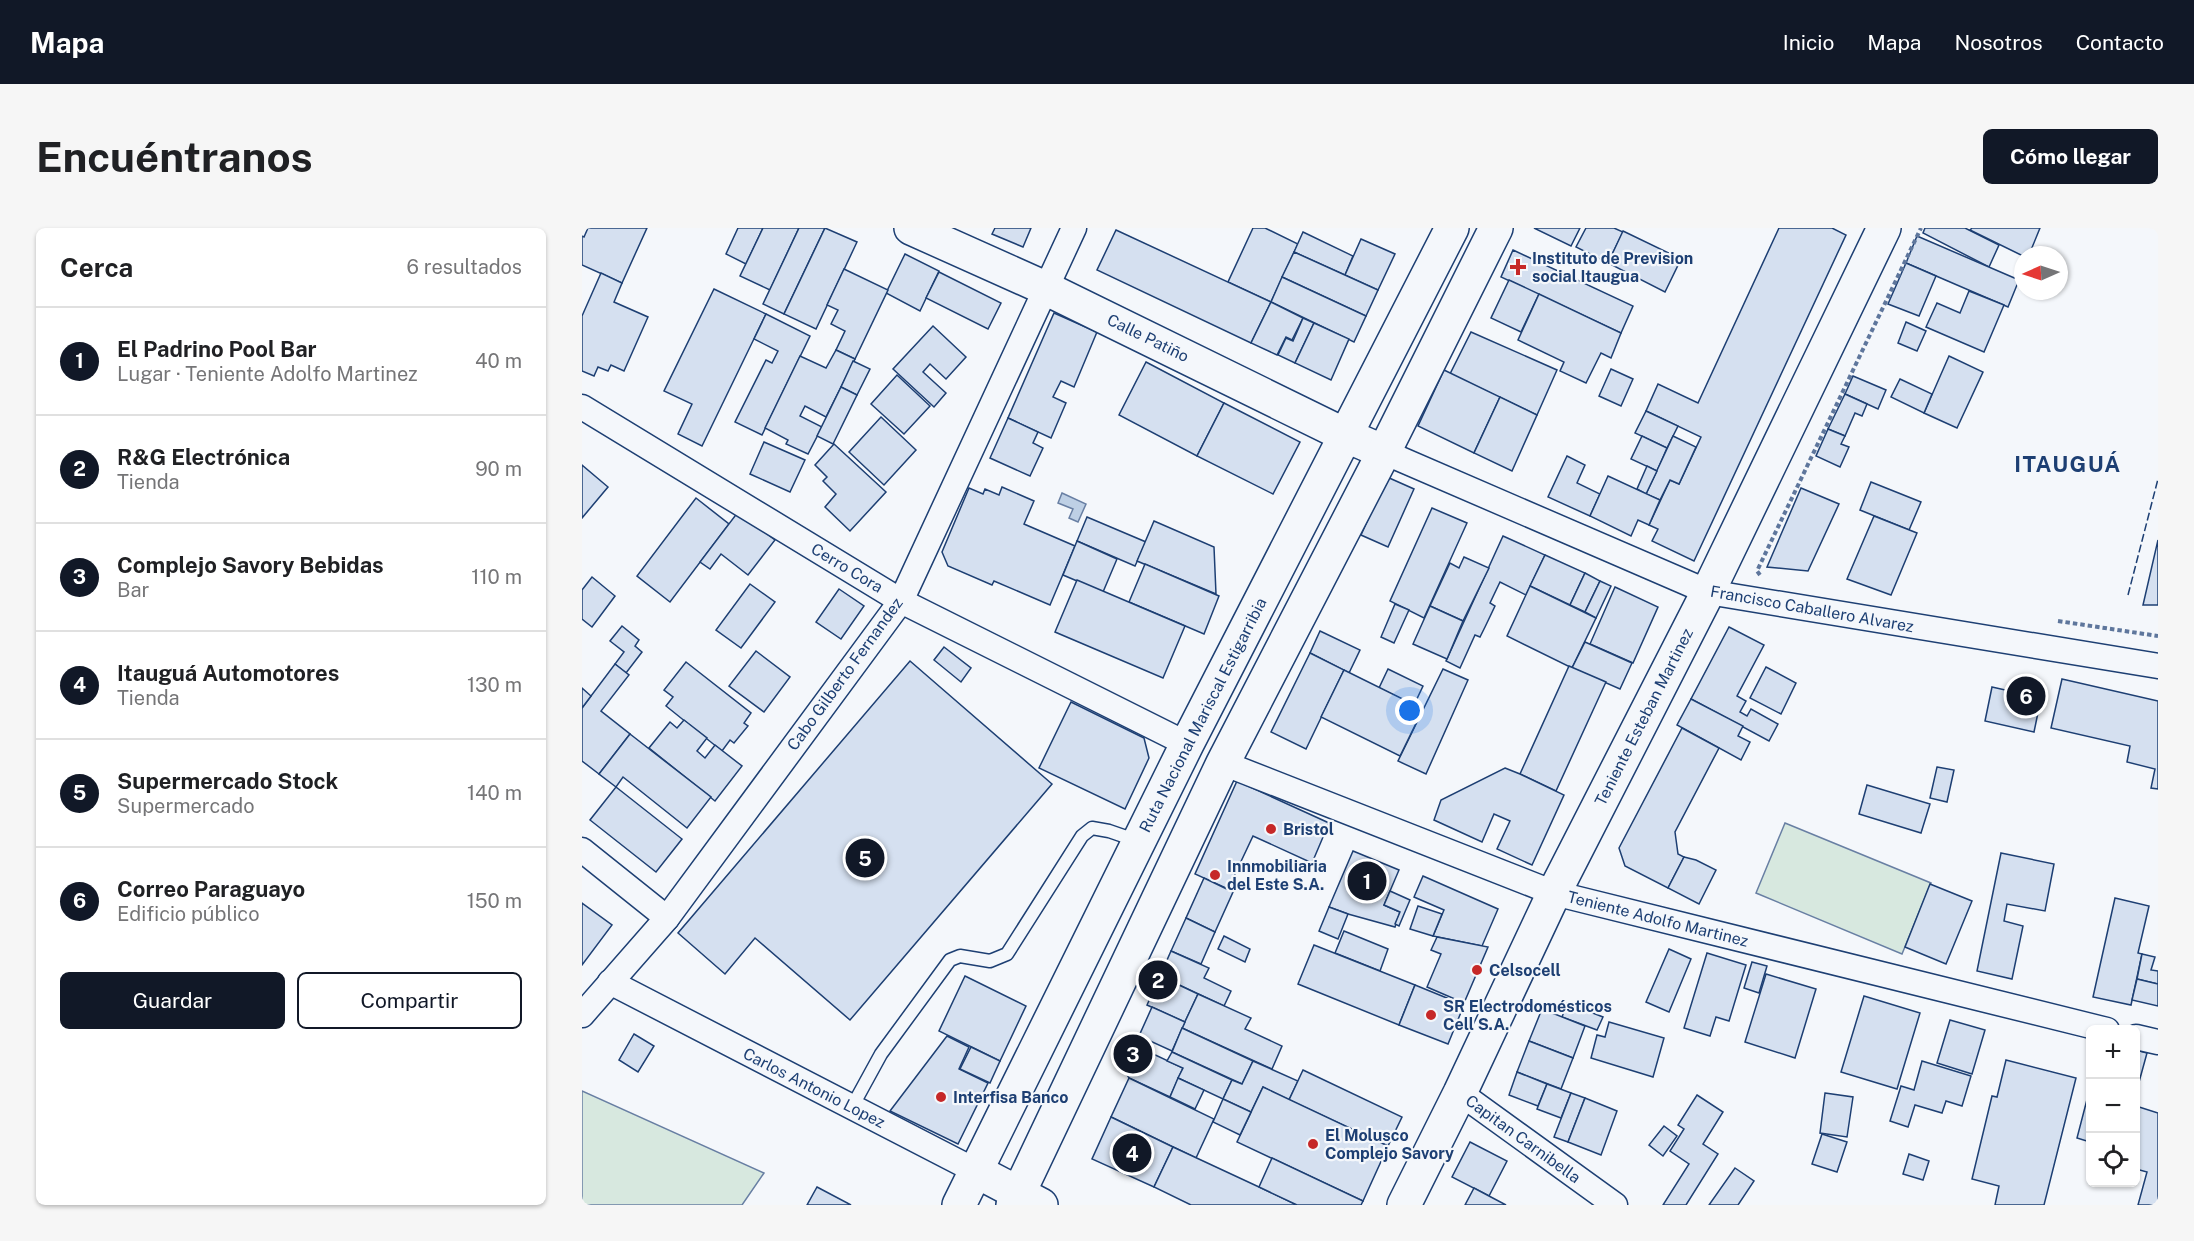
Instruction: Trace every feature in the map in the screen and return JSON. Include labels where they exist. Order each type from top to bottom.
[{"type":"main road","name":"Calle Patiño","points":[[911,228],[1045,288],[1384,452]]},
{"type":"main road","name":"Ruta Nacional Mariscal Estigarribia","points":[[959,1205],[1187,744],[1452,228]]},
{"type":"main road","points":[[1024,1201],[1223,763],[1497,228]]},
{"type":"main road","name":"Teniente Esteban Martinez","points":[[1404,1205],[1460,1094],[1554,893],[1707,592],[1884,228]]},
{"type":"main road","name":"Carlos Antonio Lopez","points":[[976,1171],[1024,1201]]},
{"type":"street","name":"Cabo Gilberto Fernandez","points":[[582,1014],[667,918],[901,601],[1074,228]]},
{"type":"street","name":"Cerro Cora","points":[[582,407],[901,601],[1187,744]]},
{"type":"street","name":"Francisco Caballero Alvarez","points":[[1384,452],[1707,592],[2158,666]]},
{"type":"street","name":"Teniente Adolfo Martinez","points":[[1223,763],[1554,893],[2091,1025]]},
{"type":"street","points":[[582,850],[667,918]]},
{"type":"street","name":"Carlos Antonio Lopez","points":[[610,982],[976,1171]]},
{"type":"street","points":[[2140,1038],[2158,1042]]},
{"type":"street","name":"Capitan Carnibella","points":[[1460,1094],[1615,1205]]},
{"type":"lane","points":[[852,1107],[881,1054],[950,960],[960,956],[990,961],[1007,954],[1082,836],[1092,828],[1139,841]]},
{"type":"path","points":[[1760,575],[1757,571],[1921,228]]},
{"type":"shaded area","points":[[1785,823],[1931,883],[1902,954],[1756,893]]},
{"type":"shaded area","points":[[582,1091],[764,1173],[742,1205],[582,1205]]},
{"type":"water","points":[[1062,493],[1086,504],[1078,522],[1069,518],[1073,509],[1058,503]]},
{"type":"building","points":[[588,228],[647,228],[622,283],[582,265],[582,236],[584,237]]},
{"type":"building","points":[[738,228],[763,228],[746,264],[726,254]]},
{"type":"building","points":[[763,228],[799,228],[770,290],[740,276]]},
{"type":"building","points":[[799,228],[825,228],[784,314],[763,304]]},
{"type":"building","points":[[825,228],[857,242],[816,329],[784,314]]},
{"type":"building","points":[[995,228],[1031,228],[1023,247],[992,234]]},
{"type":"building","points":[[1253,228],[1265,228],[1298,244],[1271,302],[1228,282]]},
{"type":"building","points":[[1534,228],[1580,228],[1571,246]]},
{"type":"building","points":[[1586,228],[1614,228],[1623,232],[1608,263],[1576,247]]},
{"type":"building","points":[[1779,228],[1832,228],[1846,235],[1694,561],[1652,541],[1658,529],[1649,525],[1670,480],[1679,484],[1701,437],[1646,411],[1658,384],[1698,403]]},
{"type":"building","points":[[1925,228],[1965,228],[1999,245],[1989,267],[1923,233]]},
{"type":"building","points":[[1972,228],[2040,228],[2033,246],[2014,246],[2014,252],[1970,230]]},
{"type":"building","points":[[1116,230],[1271,302],[1251,343],[1097,270]]},
{"type":"building","points":[[1623,231],[1681,259],[1665,292],[1608,263]]},
{"type":"building","points":[[1303,232],[1353,256],[1345,275],[1294,252]]},
{"type":"building","points":[[1917,236],[2014,278],[2014,292],[2008,307],[1906,263]]},
{"type":"building","points":[[1361,239],[1395,254],[1378,290],[1345,275]]},
{"type":"building","points":[[1513,250],[1633,306],[1621,333],[1501,277]]},
{"type":"building","points":[[1294,252],[1378,290],[1366,316],[1282,277]]},
{"type":"building","points":[[905,254],[939,271],[920,311],[886,293]]},
{"type":"building","points":[[1906,263],[1936,276],[1919,316],[1888,304]]},
{"type":"building","points":[[844,269],[888,290],[855,359],[836,350],[845,331],[831,324],[838,310],[827,305]]},
{"type":"building","points":[[939,272],[1001,303],[988,329],[926,298]]},
{"type":"building","points":[[601,273],[622,283],[614,302],[648,317],[624,371],[611,365],[608,371],[598,367],[594,376],[582,371],[582,316]]},
{"type":"building","points":[[1282,277],[1366,316],[1354,342],[1271,302]]},
{"type":"building","points":[[1509,280],[1539,294],[1521,332],[1491,318]]},
{"type":"building","points":[[714,289],[766,314],[702,446],[678,434],[692,404],[664,391]]},
{"type":"building","points":[[1969,291],[2004,305],[1984,352],[1926,327],[1937,303],[1960,313]]},
{"type":"building","points":[[1539,294],[1621,333],[1611,358],[1601,353],[1586,383],[1560,371],[1564,362],[1518,340]]},
{"type":"building","points":[[1271,302],[1303,318],[1292,340],[1286,337],[1277,355],[1251,343]]},
{"type":"building","points":[[1054,313],[1097,332],[1074,387],[1061,381],[1053,397],[1066,403],[1051,438],[1008,418]]},
{"type":"building","points":[[766,314],[810,336],[762,435],[735,422],[766,360],[772,363],[778,351],[754,339]]},
{"type":"building","points":[[1303,318],[1314,323],[1295,363],[1278,355],[1286,338],[1293,341]]},
{"type":"building","points":[[1906,322],[1926,331],[1917,351],[1898,343]]},
{"type":"building","points":[[1314,323],[1349,339],[1331,380],[1295,363]]},
{"type":"building","points":[[933,326],[966,357],[946,379],[930,364],[923,372],[946,393],[934,407],[893,369]]},
{"type":"building","points":[[1471,332],[1557,370],[1537,415],[1450,374]]},
{"type":"building","points":[[836,350],[855,359],[826,417],[805,406],[800,416],[822,427],[808,454],[786,444],[788,440],[765,428],[800,356],[826,368]]},
{"type":"building","points":[[1949,356],[1983,372],[1957,428],[1924,413]]},
{"type":"building","points":[[853,361],[870,369],[857,395],[841,387]]},
{"type":"building","points":[[1146,362],[1224,403],[1197,456],[1119,415]]},
{"type":"building","points":[[1611,369],[1633,379],[1621,406],[1599,396]]},
{"type":"building","points":[[1444,370],[1500,397],[1474,453],[1418,426]]},
{"type":"building","points":[[897,375],[930,406],[904,434],[871,404]]},
{"type":"building","points":[[1853,376],[1886,390],[1878,409],[1845,394]]},
{"type":"building","points":[[1900,379],[1932,394],[1924,413],[1891,397]]},
{"type":"building","points":[[841,387],[857,395],[833,444],[817,436]]},
{"type":"building","points":[[1845,394],[1867,404],[1862,416],[1855,413],[1845,436],[1828,429]]},
{"type":"building","points":[[1500,397],[1537,415],[1512,471],[1474,453]]},
{"type":"building","points":[[1224,403],[1300,442],[1273,494],[1197,456]]},
{"type":"building","points":[[1646,411],[1678,426],[1667,448],[1635,433]]},
{"type":"building","points":[[881,417],[916,450],[884,485],[849,452]]},
{"type":"building","points":[[1008,418],[1038,432],[1033,443],[1043,448],[1030,476],[990,458]]},
{"type":"building","points":[[1828,429],[1845,436],[1841,444],[1849,447],[1840,467],[1816,456]]},
{"type":"building","points":[[1642,436],[1667,448],[1657,471],[1631,459]]},
{"type":"building","points":[[1673,436],[1696,447],[1679,484],[1670,480],[1660,500],[1646,494]]},
{"type":"building","points":[[764,442],[805,460],[790,492],[750,474]]},
{"type":"building","points":[[834,444],[886,492],[850,531],[825,507],[836,494],[823,481],[827,477],[815,465]]},
{"type":"building","points":[[1567,456],[1585,465],[1577,483],[1600,494],[1590,516],[1548,497]]},
{"type":"building","points":[[582,465],[608,487],[582,518]]},
{"type":"building","points":[[1647,466],[1657,471],[1646,494],[1637,489]]},
{"type":"building","points":[[1608,476],[1660,500],[1649,525],[1638,520],[1631,536],[1590,516]]},
{"type":"building","points":[[1387,477],[1414,489],[1388,547],[1361,535]]},
{"type":"building","points":[[1871,482],[1921,502],[1909,530],[1860,510]]},
{"type":"building","points":[[1002,487],[1034,501],[1024,524],[1075,546],[1050,605],[994,581],[992,585],[948,566],[942,552],[969,488],[983,494],[985,489],[999,495]]},
{"type":"building","points":[[1801,488],[1839,504],[1808,571],[1767,567]]},
{"type":"building","points":[[696,498],[729,524],[670,602],[637,576]]},
{"type":"building","points":[[1432,508],[1467,523],[1424,618],[1390,601]]},
{"type":"building","points":[[738,512],[775,540],[748,575],[721,554],[710,569],[700,562]]},
{"type":"building","points":[[1874,516],[1917,533],[1891,595],[1847,579]]},
{"type":"building","points":[[1087,517],[1146,542],[1135,566],[1077,541]]},
{"type":"building","points":[[1154,521],[1214,547],[1216,594],[1137,561]]},
{"type":"building","points":[[1503,536],[1545,555],[1526,595],[1500,582],[1490,603],[1495,606],[1480,637],[1475,635],[1460,668],[1446,661]]},
{"type":"building","points":[[2158,540],[2158,605],[2143,605]]},
{"type":"building","points":[[1077,541],[1117,559],[1103,592],[1063,575]]},
{"type":"building","points":[[1545,555],[1585,573],[1570,605],[1530,586]]},
{"type":"building","points":[[1464,557],[1489,568],[1463,621],[1430,606],[1450,563],[1459,568]]},
{"type":"building","points":[[1145,564],[1219,596],[1204,634],[1129,602]]},
{"type":"building","points":[[1585,573],[1600,581],[1585,612],[1570,605]]},
{"type":"building","points":[[592,577],[615,596],[592,627],[582,619],[582,590]]},
{"type":"building","points":[[1077,580],[1185,626],[1163,678],[1055,632]]},
{"type":"building","points":[[1600,581],[1611,586],[1596,618],[1585,612]]},
{"type":"building","points":[[750,584],[775,602],[741,648],[716,630]]},
{"type":"building","points":[[1530,586],[1596,618],[1572,668],[1507,636]]},
{"type":"building","points":[[1615,587],[1658,607],[1633,663],[1590,644]]},
{"type":"building","points":[[839,589],[864,606],[841,639],[816,622]]},
{"type":"building","points":[[1395,604],[1409,610],[1394,643],[1381,637]]},
{"type":"building","points":[[1430,606],[1463,621],[1447,659],[1413,644]]},
{"type":"building","points":[[622,626],[639,640],[635,646],[642,652],[626,673],[615,664],[624,652],[610,641]]},
{"type":"building","points":[[1729,627],[1764,645],[1737,696],[1746,701],[1740,712],[1747,716],[1751,709],[1778,724],[1769,741],[1691,699]]},
{"type":"building","points":[[1320,631],[1360,650],[1349,673],[1310,653]]},
{"type":"building","points":[[1585,642],[1632,663],[1620,689],[1572,668]]},
{"type":"building","points":[[944,647],[971,668],[961,682],[934,660]]},
{"type":"building","points":[[756,651],[790,677],[764,712],[729,686]]},
{"type":"building","points":[[1310,653],[1344,670],[1306,749],[1271,732]]},
{"type":"building","points":[[910,661],[1052,784],[850,1020],[755,938],[725,974],[678,933]]},
{"type":"building","points":[[686,662],[751,713],[744,723],[748,726],[734,743],[730,740],[722,751],[666,706],[673,697],[664,690]]},
{"type":"building","points":[[615,664],[629,675],[601,711],[630,734],[599,774],[582,761],[582,708]]},
{"type":"building","points":[[1569,666],[1606,682],[1556,791],[1520,774]]},
{"type":"building","points":[[1766,667],[1796,683],[1781,714],[1750,698]]},
{"type":"building","points":[[1388,669],[1423,686],[1414,705],[1379,688]]},
{"type":"building","points":[[1443,669],[1468,680],[1426,774],[1398,761]]},
{"type":"building","points":[[1344,670],[1423,709],[1400,756],[1321,717]]},
{"type":"building","points":[[2062,679],[2158,701],[2158,789],[2151,788],[2155,769],[2127,762],[2130,746],[2051,728]]},
{"type":"building","points":[[1992,687],[2041,698],[2034,732],[1985,721]]},
{"type":"building","points":[[582,688],[591,696],[582,708]]},
{"type":"building","points":[[1691,699],[1743,726],[1738,736],[1750,742],[1741,760],[1677,725]]},
{"type":"building","points":[[1071,702],[1144,738],[1149,758],[1125,809],[1039,768]]},
{"type":"building","points":[[684,720],[707,738],[697,751],[705,758],[715,745],[742,766],[715,801],[649,748],[670,722],[677,728]]},
{"type":"building","points":[[1682,728],[1719,748],[1675,832],[1678,854],[1684,857],[1668,888],[1625,866],[1619,848]]},
{"type":"building","points":[[630,734],[711,797],[687,828],[623,777],[616,787],[599,774]]},
{"type":"building","points":[[1937,767],[1954,770],[1947,802],[1930,798]]},
{"type":"building","points":[[1505,768],[1564,795],[1532,865],[1497,849],[1510,821],[1494,814],[1482,842],[1434,820],[1441,800]]},
{"type":"building","name":"Bristol","points":[[1237,781],[1329,823],[1312,863],[1253,836],[1228,889],[1195,874]]},
{"type":"building","points":[[1867,785],[1930,804],[1921,833],[1859,814]]},
{"type":"building","points":[[616,787],[682,839],[656,872],[590,820]]},
{"type":"building","points":[[1353,851],[1399,870],[1384,905],[1400,912],[1395,927],[1329,907]]},
{"type":"building","points":[[2001,853],[2054,864],[2045,911],[2007,904],[2004,921],[2023,926],[2012,979],[1977,971]]},
{"type":"building","points":[[1684,857],[1716,870],[1699,904],[1668,888]]},
{"type":"building","points":[[1423,876],[1498,909],[1482,946],[1433,936],[1444,910],[1414,897]]},
{"type":"building","points":[[1204,878],[1233,892],[1215,932],[1186,918]]},
{"type":"building","points":[[1930,884],[1972,901],[1946,964],[1905,947]]},
{"type":"building","points":[[1390,891],[1410,900],[1399,926],[1395,924],[1400,912],[1384,905]]},
{"type":"building","points":[[2115,898],[2149,906],[2138,953],[2142,954],[2131,1005],[2093,997]]},
{"type":"building","points":[[582,903],[612,925],[582,965]]},
{"type":"building","points":[[1418,906],[1442,914],[1433,936],[1410,929]]},
{"type":"building","points":[[1329,907],[1348,914],[1338,939],[1319,931]]},
{"type":"building","points":[[1186,918],[1215,932],[1201,964],[1171,951]]},
{"type":"building","points":[[1344,931],[1388,949],[1380,971],[1335,953]]},
{"type":"building","points":[[1224,936],[1250,949],[1245,962],[1218,949]]},
{"type":"building","points":[[1437,937],[1488,947],[1464,1003],[1427,987],[1441,954],[1431,950]]},
{"type":"building","name":"SR Electrodomésticos Cell S.A.","points":[[1314,945],[1415,985],[1399,1025],[1298,984]]},
{"type":"building","points":[[1669,949],[1691,959],[1669,1012],[1646,1002]]},
{"type":"building","points":[[1171,951],[1209,968],[1204,978],[1231,991],[1224,1006],[1160,976]]},
{"type":"building","points":[[1707,953],[1746,965],[1729,1021],[1716,1017],[1710,1036],[1684,1028]]},
{"type":"building","points":[[2142,954],[2155,957],[2151,970],[2158,971],[2158,984],[2137,979]]},
{"type":"building","points":[[1752,962],[1767,966],[1759,993],[1744,988]]},
{"type":"building","points":[[1766,974],[1816,989],[1795,1058],[1745,1042]]},
{"type":"building","points":[[965,976],[1026,1006],[1000,1061],[939,1031]]},
{"type":"building","points":[[1160,976],[1198,994],[1185,1022],[1147,1005]]},
{"type":"building","points":[[2137,979],[2158,984],[2158,1006],[2132,1000]]},
{"type":"building","name":"SR Electrodomésticos Cell S.A.","points":[[1415,985],[1464,1005],[1448,1044],[1399,1025]]},
{"type":"building","points":[[1198,994],[1251,1018],[1245,1029],[1282,1046],[1272,1069],[1182,1028]]},
{"type":"building","points":[[1864,996],[1920,1013],[1897,1089],[1841,1072]]},
{"type":"building","points":[[1567,1003],[1603,1017],[1597,1030],[1562,1017]]},
{"type":"building","points":[[1152,1007],[1185,1022],[1172,1051],[1139,1036]]},
{"type":"building","points":[[1542,1009],[1585,1026],[1573,1058],[1529,1041]]},
{"type":"building","points":[[1950,1020],[1985,1030],[1972,1074],[1937,1063]]},
{"type":"building","points":[[1609,1022],[1664,1038],[1653,1077],[1591,1058],[1597,1035],[1605,1037]]},
{"type":"building","points":[[1182,1028],[1253,1061],[1242,1084],[1172,1052]]},
{"type":"building","points":[[634,1034],[654,1046],[638,1072],[619,1060]]},
{"type":"building","name":"Interfisa Banco","points":[[947,1036],[969,1047],[959,1069],[988,1083],[958,1144],[890,1111]]},
{"type":"building","points":[[1529,1041],[1573,1058],[1561,1089],[1517,1072]]},
{"type":"building","points":[[1130,1043],[1183,1068],[1170,1097],[1129,1078],[1123,1068]]},
{"type":"building","points":[[971,1047],[1000,1061],[990,1083],[960,1069]]},
{"type":"building","points":[[2140,1051],[2147,1053],[2140,1078]]},
{"type":"building","points":[[1172,1052],[1232,1080],[1223,1099],[1178,1078],[1183,1068],[1167,1061]]},
{"type":"building","points":[[2006,1060],[2076,1078],[2044,1205],[1995,1205],[1999,1186],[1972,1179],[1992,1096],[1997,1097]]},
{"type":"building","points":[[1253,1061],[1298,1081],[1289,1100],[1263,1087],[1251,1112],[1223,1099],[1232,1080],[1242,1084]]},
{"type":"building","points":[[1922,1061],[1971,1076],[1962,1106],[1946,1101],[1942,1113],[1915,1105],[1908,1127],[1890,1121],[1901,1086],[1914,1090]]},
{"type":"building","points":[[1303,1070],[1402,1117],[1388,1146],[1289,1100]]},
{"type":"building","points":[[1517,1072],[1547,1084],[1538,1106],[1509,1095]]},
{"type":"building","points":[[1129,1078],[1214,1119],[1196,1158],[1111,1117]]},
{"type":"building","points":[[1178,1078],[1204,1090],[1195,1109],[1170,1097]]},
{"type":"building","points":[[1547,1084],[1571,1093],[1561,1118],[1537,1109]]},
{"type":"building","name":"El Molusco Complejo Savory","points":[[1263,1087],[1388,1146],[1363,1201],[1237,1142]]},
{"type":"building","points":[[1571,1093],[1585,1098],[1568,1142],[1554,1137]]},
{"type":"building","points":[[1825,1093],[1853,1097],[1847,1137],[1820,1133]]},
{"type":"building","points":[[1697,1095],[1723,1112],[1703,1144],[1718,1154],[1686,1205],[1663,1205],[1689,1164],[1670,1151],[1684,1129],[1678,1125]]},
{"type":"building","points":[[1585,1098],[1617,1111],[1601,1155],[1568,1142]]},
{"type":"building","points":[[1223,1099],[1251,1112],[1240,1135],[1213,1122]]},
{"type":"building","points":[[2086,1103],[2086,1141],[2077,1138]]},
{"type":"building","points":[[2140,1107],[2158,1113],[2158,1205],[2138,1205],[2147,1172],[2140,1170]]},
{"type":"building","points":[[1111,1117],[1173,1147],[1154,1187],[1092,1159]]},
{"type":"building","points":[[1664,1126],[1677,1136],[1663,1156],[1649,1145]]},
{"type":"building","points":[[1822,1134],[1847,1142],[1837,1172],[1812,1164]]},
{"type":"building","points":[[1470,1142],[1507,1161],[1489,1196],[1452,1177]]},
{"type":"building","points":[[1173,1147],[1297,1205],[1191,1205],[1154,1187]]},
{"type":"building","points":[[1909,1154],[1929,1161],[1923,1180],[1903,1174]]},
{"type":"building","points":[[1272,1158],[1363,1201],[1361,1205],[1297,1205],[1259,1187]]},
{"type":"building","points":[[1735,1168],[1754,1181],[1738,1205],[1709,1205]]},
{"type":"building","points":[[817,1187],[851,1205],[807,1205]]},
{"type":"building","points":[[1474,1188],[1489,1196],[1506,1205],[1465,1205]]},
{"type":"fence","points":[[2128,595],[2158,479]]},
{"type":"place","name":"Instituto de Prevision social Itaugua","points":[[1518,267]]},
{"type":"place","name":"Correo Paraguayo","points":[[2026,696]]},
{"type":"place","name":"Bristol","points":[[1271,829]]},
{"type":"place","name":"Supermercado Stock","points":[[865,858]]},
{"type":"place","name":"Innmobiliaria del Este S.A.","points":[[1215,875]]},
{"type":"place","name":"El Padrino Pool Bar","points":[[1367,881]]},
{"type":"place","name":"Celsocell","points":[[1477,970]]},
{"type":"place","name":"R&G Electrónica","points":[[1158,980]]},
{"type":"place","name":"SR Electrodomésticos Cell S.A.","points":[[1431,1015]]},
{"type":"place","name":"Complejo Savory Bebidas","points":[[1133,1054]]},
{"type":"place","name":"Interfisa Banco","points":[[941,1097]]},
{"type":"place","name":"El Molusco Complejo Savory","points":[[1313,1144]]},
{"type":"place","name":"Itauguá Automotores","points":[[1132,1153]]},
{"type":"district","name":"ITAUGUÁ","points":[[2068,464]]}]
